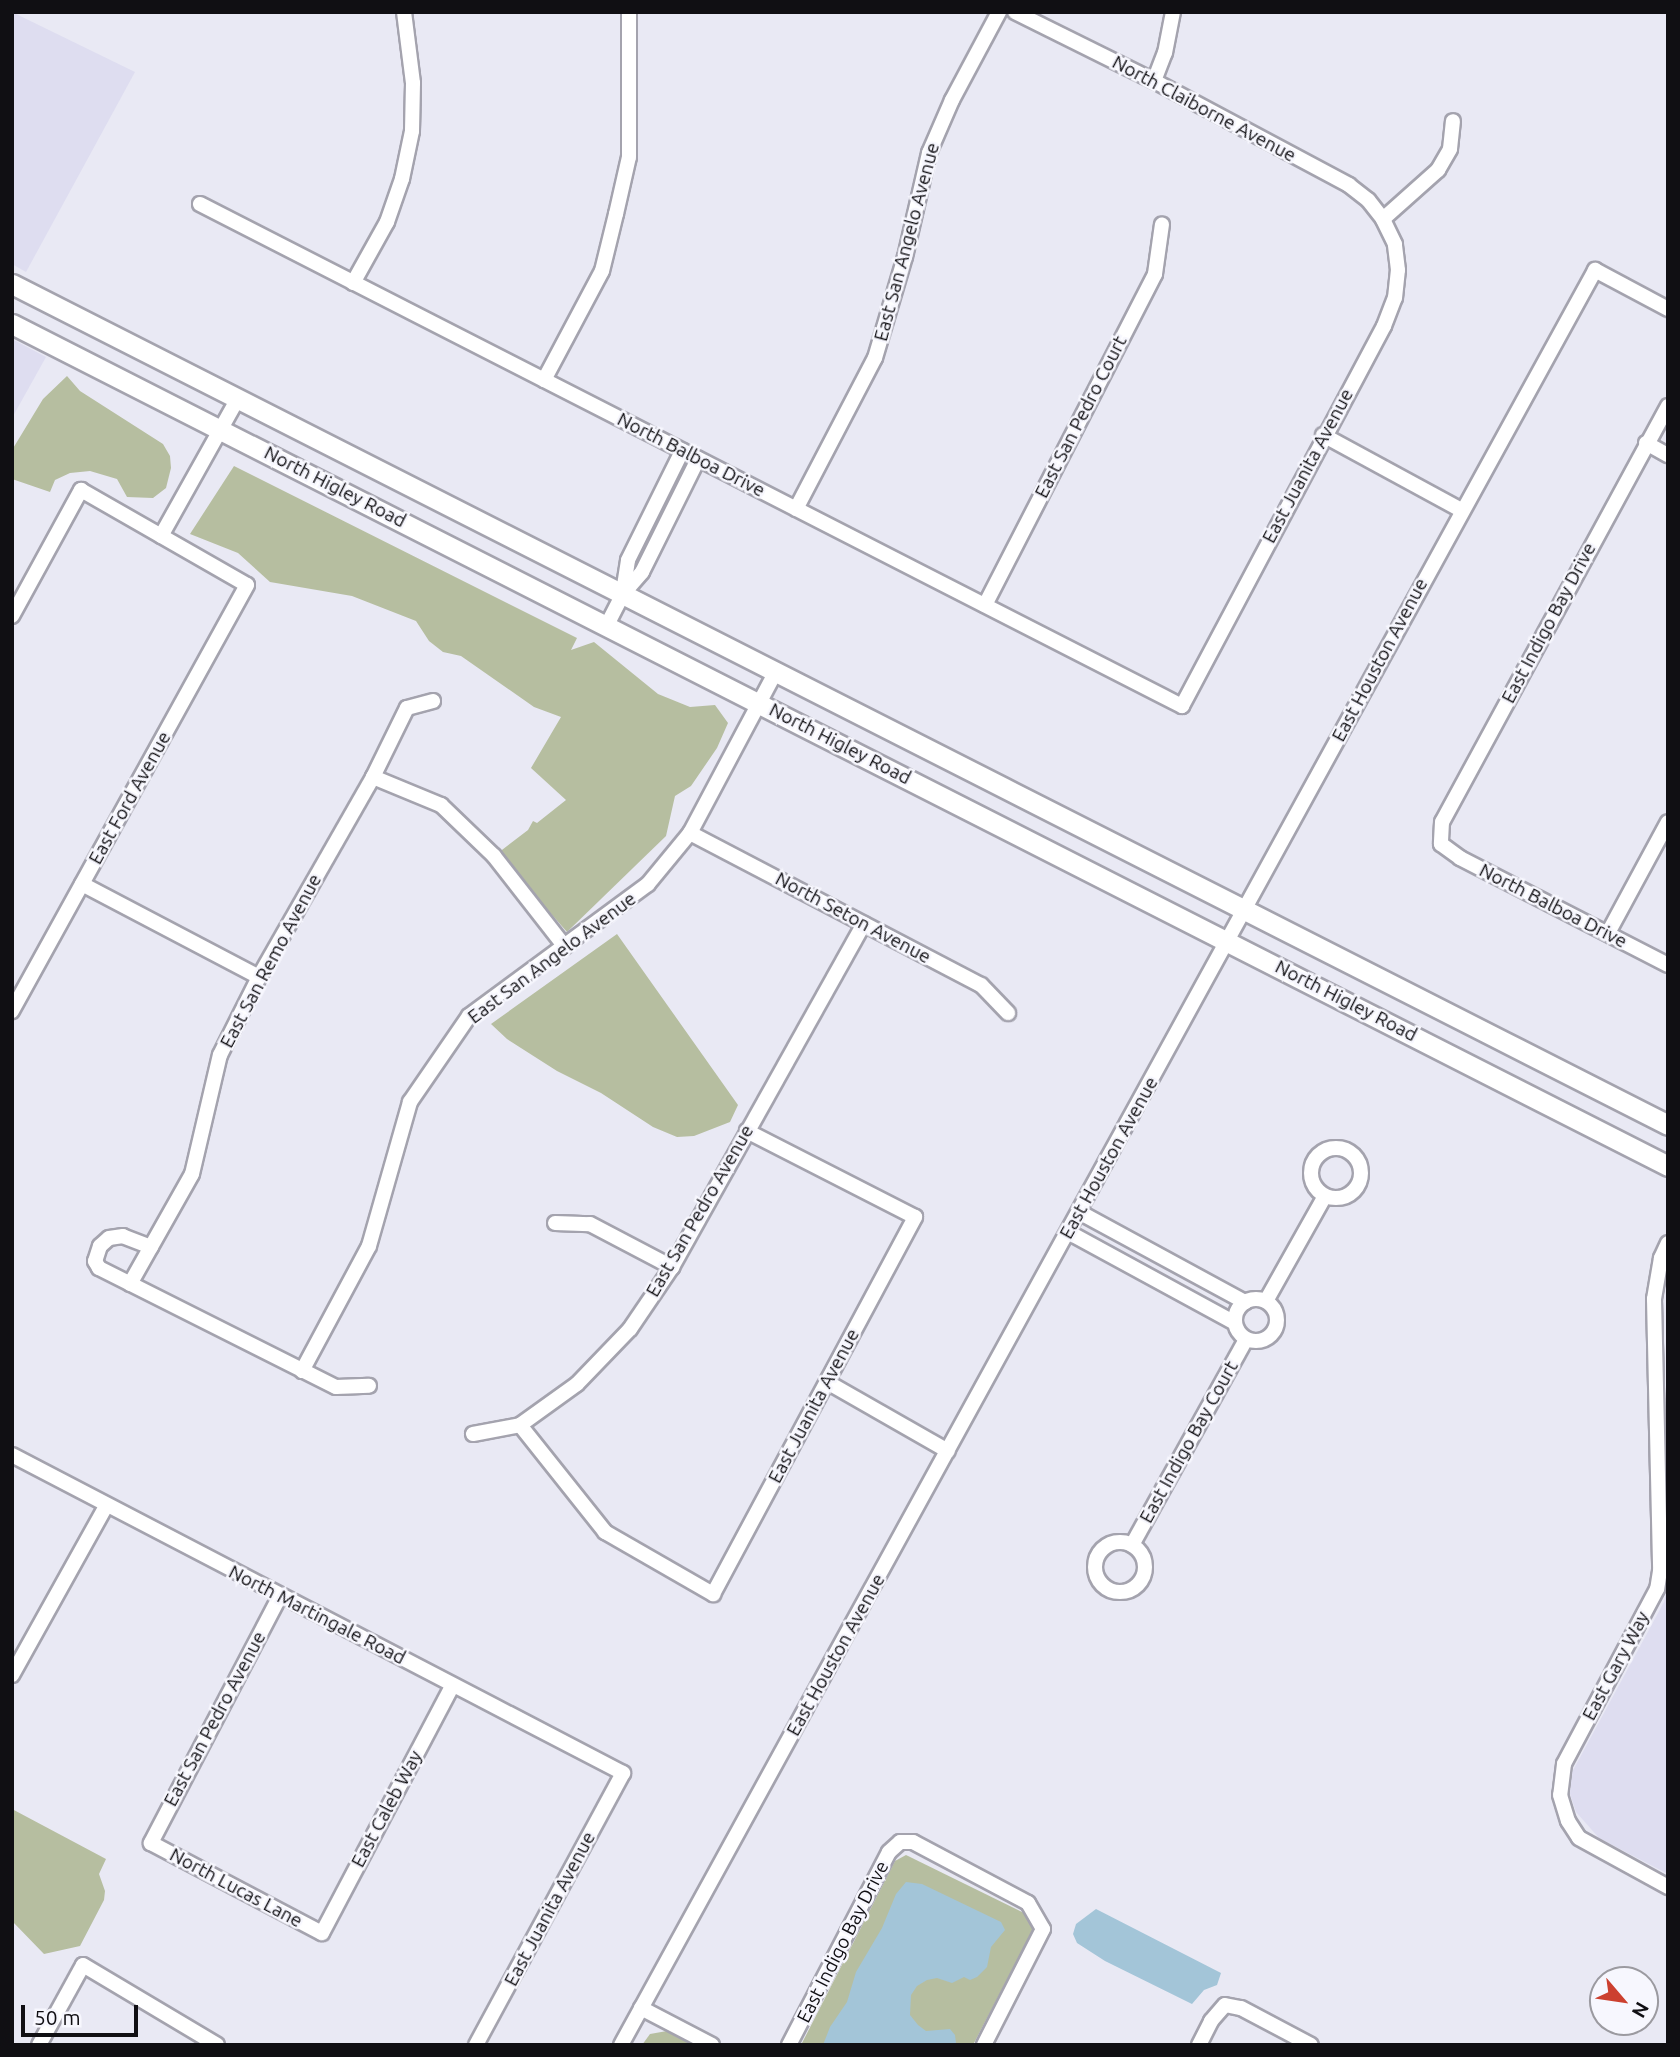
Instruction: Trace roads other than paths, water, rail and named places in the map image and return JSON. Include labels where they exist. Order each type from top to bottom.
[{"type":"main road","name":"North Higley Road","points":[[12,284],[1668,1125]]},
{"type":"main road","name":"North Higley Road","points":[[12,324],[1668,1166]]},
{"type":"street","points":[[354,283],[387,222],[402,179],[412,131],[413,83],[404,12]]},
{"type":"street","points":[[544,380],[602,271],[617,214],[629,157],[629,12]]},
{"type":"street","name":"East San Angelo Avenue","points":[[796,509],[875,358],[905,257],[929,153],[952,100],[999,12]]},
{"type":"street","name":"North Claiborne Avenue","points":[[1015,12],[1154,81],[1349,185],[1368,200],[1383,219]]},
{"type":"street","points":[[1154,81],[1165,53],[1173,12]]},
{"type":"street","points":[[1383,219],[1438,170],[1450,149],[1453,121]]},
{"type":"street","name":"North Balboa Drive","points":[[200,204],[1182,706]]},
{"type":"street","name":"East Juanita Avenue","points":[[1182,706],[1323,435],[1384,326],[1395,298],[1398,270],[1395,244],[1383,219]]},
{"type":"street","name":"East San Pedro Court","points":[[985,605],[1155,274],[1162,224]]},
{"type":"street","name":"East Houston Avenue","points":[[621,2045],[1595,270],[1668,309]]},
{"type":"street","points":[[12,616],[81,490],[161,536],[238,398]]},
{"type":"street","name":"East Indigo Bay Drive","points":[[1441,844],[1442,822],[1668,405]]},
{"type":"street","points":[[1323,435],[1461,510]]},
{"type":"street","points":[[1646,443],[1668,456]]},
{"type":"street","points":[[623,594],[628,560],[682,451]]},
{"type":"street","points":[[607,625],[623,594],[642,572],[698,459]]},
{"type":"street","name":"East Ford Avenue","points":[[12,1011],[247,585],[161,536]]},
{"type":"street","name":"East San Angelo Avenue","points":[[302,1371],[369,1246],[410,1102],[469,1016],[649,884],[690,833],[776,671]]},
{"type":"street","name":"East San Remo Avenue","points":[[130,1284],[192,1174],[220,1055],[259,976],[373,777],[407,708],[433,701]]},
{"type":"street","points":[[373,777],[441,806],[494,856],[565,947]]},
{"type":"street","points":[[1608,933],[1668,822]]},
{"type":"street","name":"North Seton Avenue","points":[[690,833],[981,985],[1008,1013]]},
{"type":"street","name":"North Balboa Drive","points":[[1441,844],[1460,858],[1668,965]]},
{"type":"street","points":[[82,884],[259,976]]},
{"type":"street","name":"East San Pedro Avenue","points":[[473,1434],[520,1425],[577,1384],[630,1329],[672,1267],[864,924]]},
{"type":"street","name":"East Juanita Avenue","points":[[520,1425],[605,1532],[713,1594],[915,1217],[747,1131]]},
{"type":"street","points":[[1068,1232],[1235,1323],[1237,1311],[1245,1303],[1255,1299],[1266,1301],[1325,1196]]},
{"type":"street","points":[[1079,1212],[1245,1303]]},
{"type":"street","points":[[555,1223],[590,1224],[672,1267]]},
{"type":"street","points":[[151,1247],[123,1236],[109,1238],[100,1246],[96,1261],[99,1269],[336,1387],[369,1386]]},
{"type":"street","name":"East Gary Way","points":[[1668,1243],[1661,1258],[1654,1299],[1660,1571],[1657,1589],[1564,1764],[1560,1795],[1568,1821],[1579,1838],[1668,1887]]},
{"type":"street","name":"East Indigo Bay Court","points":[[1235,1323],[1246,1339],[1259,1341],[1275,1330],[1275,1310],[1266,1301]]},
{"type":"street","name":"East Indigo Bay Court","points":[[1132,1545],[1246,1339]]},
{"type":"street","points":[[827,1382],[948,1451]]},
{"type":"street","name":"North Martingale Road","points":[[12,1455],[623,1773]]},
{"type":"street","points":[[12,1675],[106,1506]]},
{"type":"street","name":"East San Pedro Avenue","points":[[151,1843],[279,1596]]},
{"type":"street","name":"East Caleb Way","points":[[322,1933],[453,1685]]},
{"type":"street","name":"East Juanita Avenue","points":[[476,2045],[623,1773]]},
{"type":"street","name":"East Indigo Bay Drive","points":[[789,2045],[889,1852],[900,1842],[914,1842],[1028,1903],[1043,1929],[984,2045]]},
{"type":"street","name":"North Lucas Lane","points":[[151,1843],[322,1933]]},
{"type":"street","points":[[39,2045],[83,1965],[217,2045]]},
{"type":"street","points":[[1199,2045],[1211,2021],[1225,2005],[1241,2008],[1311,2045]]},
{"type":"street","points":[[641,2008],[712,2045]]}]
